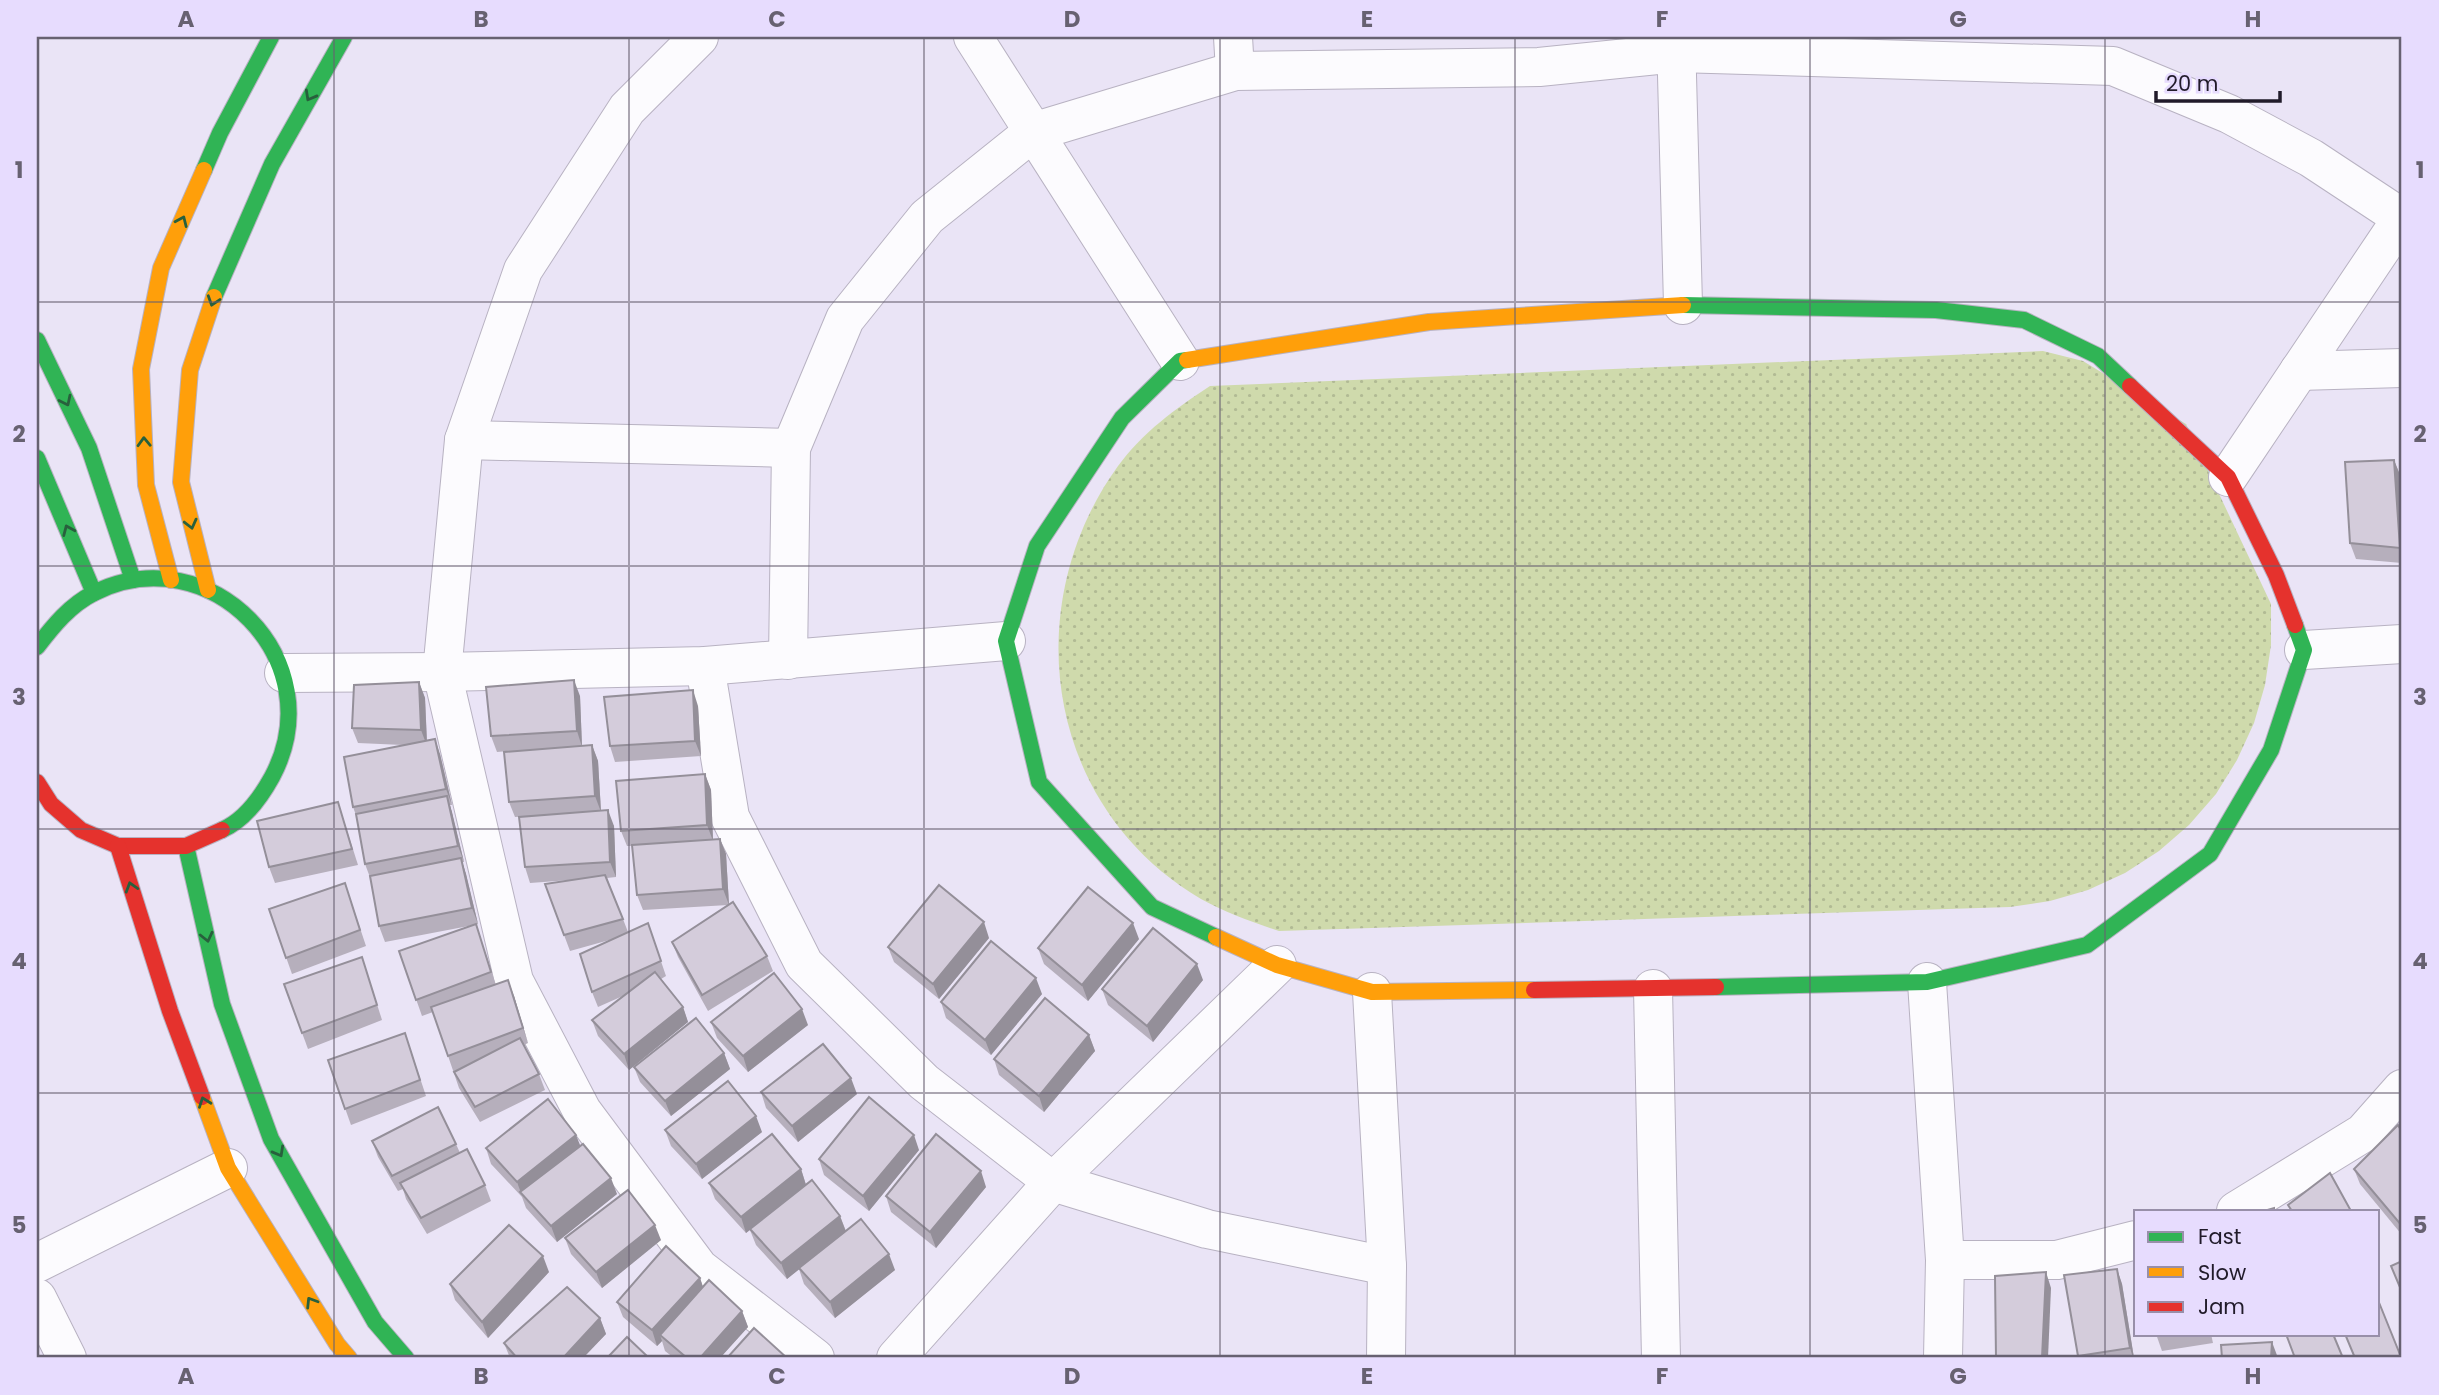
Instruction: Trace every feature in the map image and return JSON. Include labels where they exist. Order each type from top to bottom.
[{"type":"street","points":[[171,580],[146,485],[141,369],[160,268],[220,133],[271,37]]},
{"type":"street","points":[[208,590],[181,482],[190,370],[220,280],[267,176],[344,37]]},
{"type":"street","points":[[699,37],[627,109],[523,270],[464,440],[442,673],[514,981],[582,1111],[699,1268],[815,1358]]},
{"type":"street","points":[[973,37],[1180,361]]},
{"type":"street","points":[[1677,45],[1683,305]]},
{"type":"street","points":[[788,660],[791,448],[845,319],[927,217],[1033,132],[1234,54],[1474,52],[1539,67],[1677,45],[2113,66],[2229,114],[2311,158],[2402,218],[2228,477]]},
{"type":"street","points":[[1683,305],[1936,310],[2024,320],[2098,356],[2228,477],[2276,575],[2304,650],[2272,750],[2210,854],[2087,945],[1927,982],[1371,992],[1277,965],[1152,907],[1039,782],[1006,641],[1037,546],[1122,418],[1180,361],[1429,322],[1683,305]]},
{"type":"street","points":[[37,340],[89,448],[134,580]]},
{"type":"street","points":[[2299,371],[2402,368]]},
{"type":"street","points":[[464,440],[791,448]]},
{"type":"street","points":[[37,458],[94,593]]},
{"type":"street","points":[[37,647],[59,618],[94,593],[134,580],[171,580],[208,590],[241,610],[267,638],[284,673],[290,717],[281,760],[260,799],[227,828],[186,846],[118,845],[81,830],[51,804],[37,782]]},
{"type":"street","points":[[284,673],[442,673],[705,666],[1006,641]]},
{"type":"street","points":[[2304,650],[2402,643]]},
{"type":"street","points":[[705,666],[730,817],[804,964],[924,1082],[1053,1182],[1207,1229],[1387,1266]]},
{"type":"street","points":[[118,845],[170,1010],[228,1168],[337,1344],[349,1358]]},
{"type":"street","points":[[186,846],[222,1004],[271,1139],[375,1322],[407,1358]]},
{"type":"street","points":[[896,1358],[1053,1182],[1277,965]]},
{"type":"street","points":[[1927,982],[1945,1259],[1943,1358]]},
{"type":"street","points":[[1653,989],[1661,1358]]},
{"type":"street","points":[[1371,992],[1387,1266],[1386,1358]]},
{"type":"street","points":[[2238,1210],[2363,1133],[2402,1089]]},
{"type":"street","points":[[37,1263],[228,1168]]},
{"type":"street","points":[[1945,1259],[2057,1260],[2134,1241]]},
{"type":"street","points":[[37,1298],[67,1358]]},
{"type":"green space","points":[[2043,351],[2083,361],[2186,424],[2271,604],[2271,645],[2265,685],[2254,723],[2237,760],[2216,794],[2189,825],[2159,851],[2125,873],[2088,890],[2050,901],[2010,907],[1279,931],[1249,921],[1201,899],[1149,860],[1108,813],[1080,759],[1063,701],[1059,641],[1066,580],[1086,521],[1127,454],[1172,412],[1210,386]]},
{"type":"building","points":[[2394,460],[2400,548],[2350,543],[2345,462]]},
{"type":"building","points":[[574,680],[577,731],[491,736],[486,687]]},
{"type":"building","points":[[419,682],[421,730],[352,728],[354,685]]},
{"type":"building","points":[[693,690],[695,741],[610,746],[604,697]]},
{"type":"building","points":[[435,739],[446,789],[353,807],[344,757]]},
{"type":"building","points":[[592,745],[595,796],[509,802],[504,752]]},
{"type":"building","points":[[705,774],[707,825],[621,831],[616,781]]},
{"type":"building","points":[[447,796],[458,846],[365,864],[356,814]]},
{"type":"building","points":[[338,802],[352,849],[269,867],[257,821]]},
{"type":"building","points":[[608,810],[610,862],[525,867],[519,817]]},
{"type":"building","points":[[720,839],[723,889],[637,895],[632,845]]},
{"type":"building","points":[[461,858],[472,908],[379,926],[370,876]]},
{"type":"building","points":[[605,875],[623,919],[564,935],[545,884]]},
{"type":"building","points":[[345,883],[360,930],[286,958],[269,909]]},
{"type":"building","points":[[939,885],[984,922],[933,984],[888,947]]},
{"type":"building","points":[[1088,887],[1133,923],[1082,985],[1038,948]]},
{"type":"building","points":[[733,902],[767,956],[702,995],[672,942]]},
{"type":"building","points":[[648,923],[661,961],[592,992],[580,954]]},
{"type":"building","points":[[476,924],[491,972],[416,1000],[399,951]]},
{"type":"building","points":[[1153,928],[1197,964],[1147,1026],[1102,989]]},
{"type":"building","points":[[991,941],[1036,978],[985,1040],[941,1002]]},
{"type":"building","points":[[362,957],[377,1005],[302,1033],[284,984]]},
{"type":"building","points":[[655,972],[683,1007],[624,1054],[592,1020]]},
{"type":"building","points":[[774,973],[802,1009],[743,1056],[711,1022]]},
{"type":"building","points":[[508,980],[523,1028],[448,1056],[431,1007]]},
{"type":"building","points":[[1045,998],[1089,1035],[1039,1096],[994,1059]]},
{"type":"building","points":[[696,1018],[724,1053],[665,1101],[634,1067]]},
{"type":"building","points":[[405,1033],[420,1080],[345,1109],[328,1060]]},
{"type":"building","points":[[520,1038],[539,1074],[475,1107],[454,1072]]},
{"type":"building","points":[[823,1044],[851,1078],[792,1126],[761,1092]]},
{"type":"building","points":[[728,1081],[756,1116],[696,1164],[665,1130]]},
{"type":"building","points":[[869,1097],[914,1135],[863,1196],[819,1159]]},
{"type":"building","points":[[548,1099],[576,1135],[517,1182],[486,1148]]},
{"type":"building","points":[[438,1107],[456,1144],[392,1176],[372,1141]]},
{"type":"building","points":[[2398,1125],[2402,1132],[2402,1226],[2354,1169]]},
{"type":"building","points":[[772,1134],[801,1169],[741,1217],[709,1183]]},
{"type":"building","points":[[936,1134],[981,1171],[930,1232],[886,1196]]},
{"type":"building","points":[[583,1144],[611,1178],[551,1226],[520,1192]]},
{"type":"building","points":[[467,1149],[485,1185],[421,1218],[400,1183]]},
{"type":"building","points":[[2330,1173],[2350,1210],[2291,1210],[2288,1205]]},
{"type":"building","points":[[812,1180],[840,1216],[781,1263],[750,1229]]},
{"type":"building","points":[[628,1190],[655,1225],[596,1272],[565,1238]]},
{"type":"building","points":[[861,1219],[889,1254],[830,1302],[799,1268]]},
{"type":"building","points":[[509,1225],[543,1256],[482,1322],[450,1284]]},
{"type":"building","points":[[666,1246],[700,1278],[652,1330],[617,1302]]},
{"type":"building","points":[[2402,1261],[2402,1292],[2391,1266]]},
{"type":"building","points":[[2117,1269],[2130,1348],[2078,1356],[2064,1275]]},
{"type":"building","points":[[2046,1272],[2042,1358],[1996,1358],[1995,1276]]},
{"type":"building","points":[[709,1280],[742,1311],[700,1358],[687,1358],[660,1335]]},
{"type":"building","points":[[567,1287],[600,1318],[563,1358],[517,1358],[504,1343]]},
{"type":"building","points":[[2380,1305],[2401,1357],[2355,1358],[2346,1336],[2380,1336]]},
{"type":"building","points":[[754,1328],[787,1358],[727,1358]]},
{"type":"building","points":[[2287,1336],[2334,1336],[2343,1358],[2295,1358]]},
{"type":"building","points":[[627,1337],[649,1358],[607,1358]]},
{"type":"building","points":[[2272,1342],[2271,1358],[2222,1358],[2221,1345]]},
{"type":"traffic: fast","points":[[204,170],[220,133],[271,37]]},
{"type":"traffic: fast","points":[[214,297],[272,164],[344,37]]},
{"type":"traffic: fast","points":[[1683,305],[1936,310],[2024,320],[2098,356],[2130,386]]},
{"type":"traffic: fast","points":[[37,340],[89,448],[133,580]]},
{"type":"traffic: fast","points":[[1187,360],[1180,361],[1122,418],[1037,546],[1006,641],[1039,782],[1152,907],[1216,937]]},
{"type":"traffic: fast","points":[[37,458],[94,593]]},
{"type":"traffic: fast","points":[[37,647],[62,617],[85,598],[137,579],[179,581],[218,595],[250,620],[274,653],[287,691],[287,733],[272,777],[263,792],[245,814],[222,830]]},
{"type":"traffic: fast","points":[[1716,987],[1927,982],[2087,945],[2210,854],[2271,750],[2304,650],[2295,625]]},
{"type":"traffic: fast","points":[[186,846],[222,1004],[271,1139],[375,1322],[406,1358]]},
{"type":"traffic: slow","points":[[171,580],[146,485],[141,369],[161,268],[204,170]]},
{"type":"traffic: slow","points":[[208,590],[181,482],[190,370],[214,297]]},
{"type":"traffic: slow","points":[[1187,360],[1429,322],[1683,305]]},
{"type":"traffic: slow","points":[[1216,937],[1277,965],[1372,992],[1534,990]]},
{"type":"traffic: slow","points":[[202,1097],[228,1168],[337,1344],[349,1358]]},
{"type":"traffic: jam","points":[[2130,386],[2228,477],[2276,575],[2295,625]]},
{"type":"traffic: jam","points":[[37,782],[51,804],[81,830],[118,846],[186,846],[222,830]]},
{"type":"traffic: jam","points":[[118,846],[170,1011],[202,1097]]},
{"type":"traffic: jam","points":[[1534,990],[1716,987]]}]
